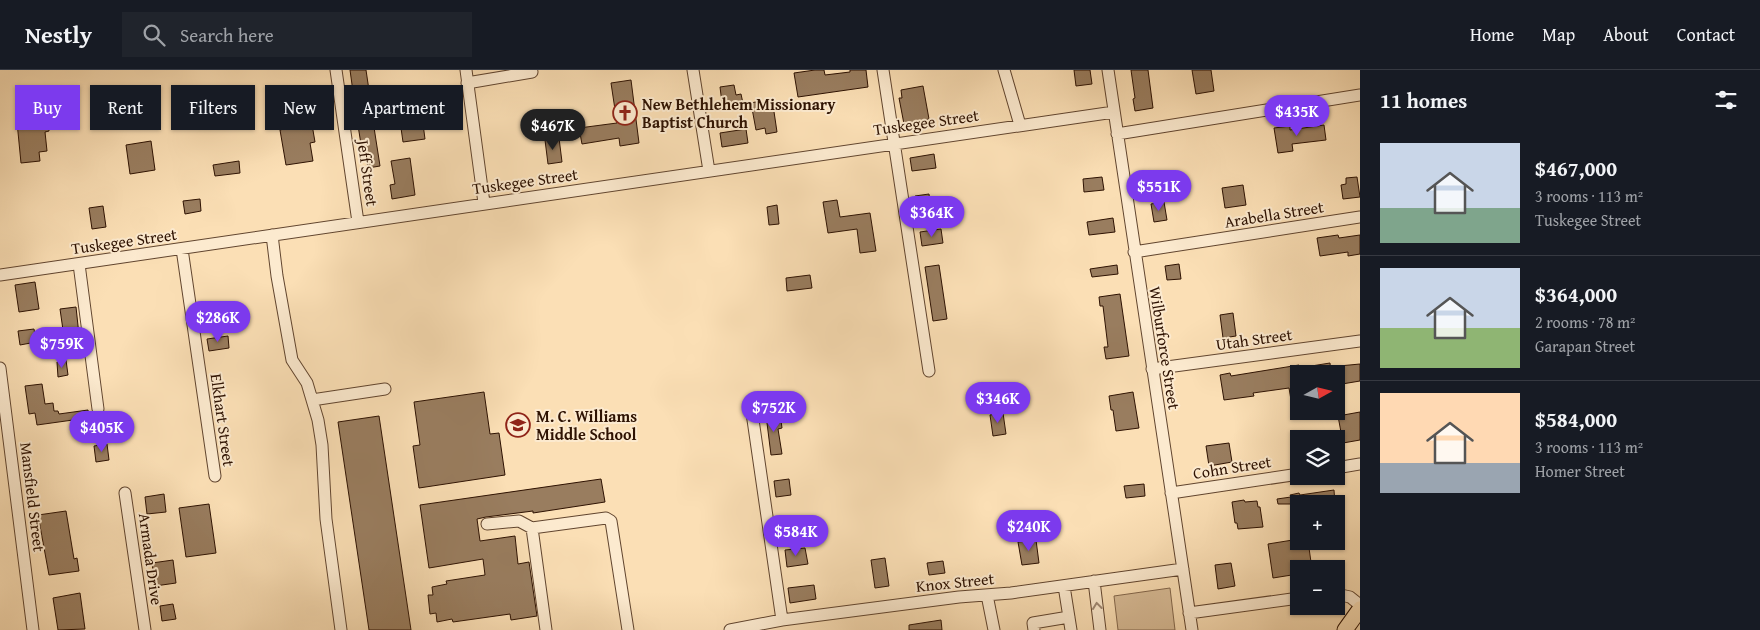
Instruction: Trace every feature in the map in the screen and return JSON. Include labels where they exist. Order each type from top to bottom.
[{"type":"main road","points":[[1345,630],[1360,607]]},
{"type":"street","name":"Jeff Street","points":[[336,70],[358,222]]},
{"type":"street","points":[[466,70],[484,204]]},
{"type":"street","points":[[693,70],[708,171]]},
{"type":"street","points":[[883,70],[929,371]]},
{"type":"street","points":[[1004,70],[1020,125]]},
{"type":"street","name":"Wilburforce Street","points":[[1108,70],[1192,630]]},
{"type":"street","points":[[467,82],[532,72]]},
{"type":"street","points":[[1117,134],[1360,95]]},
{"type":"street","name":"Tuskegee Street","points":[[0,275],[1114,112]]},
{"type":"street","name":"Arabella Street","points":[[1134,252],[1360,217]]},
{"type":"street","points":[[272,235],[277,276],[292,360],[307,383],[318,420],[322,445],[326,519],[341,630]]},
{"type":"street","name":"Elkhart Street","points":[[182,249],[215,476]]},
{"type":"street","points":[[79,264],[98,409]]},
{"type":"street","name":"Utah Street","points":[[1152,369],[1360,341]]},
{"type":"street","name":"Mansfield Street","points":[[0,368],[33,630]]},
{"type":"street","points":[[312,400],[385,389]]},
{"type":"street","points":[[751,406],[782,620]]},
{"type":"street","points":[[1345,466],[1360,464]]},
{"type":"street","name":"Cohn Street","points":[[1171,493],[1290,475]]},
{"type":"street","name":"Armada Drive","points":[[125,493],[145,630]]},
{"type":"street","points":[[487,524],[519,521],[532,528],[606,518],[611,521],[628,630]]},
{"type":"street","points":[[532,528],[546,630]]},
{"type":"street","name":"Knox Street","points":[[730,630],[782,620],[959,597],[1064,586],[1183,569]]},
{"type":"street","points":[[1094,582],[1100,630]]},
{"type":"street","points":[[1064,586],[1071,630]]},
{"type":"street","points":[[987,595],[994,630]]},
{"type":"street","points":[[1345,596],[1350,597],[1360,607]]},
{"type":"street","points":[[1189,613],[1290,599]]},
{"type":"street","points":[[985,630],[991,617]]},
{"type":"street","points":[[1034,630],[1033,623],[1069,617]]},
{"type":"shaded area","points":[[1170,588],[1175,630],[1118,630],[1114,596]]},
{"type":"building","points":[[350,70],[366,70],[368,85],[352,85]]},
{"type":"building","points":[[824,70],[825,75],[850,72],[850,70],[866,70],[868,87],[798,97],[794,73]]},
{"type":"building","points":[[1074,70],[1090,70],[1092,84],[1076,86]]},
{"type":"building","points":[[1131,70],[1148,70],[1153,108],[1135,111]]},
{"type":"building","points":[[1192,70],[1211,70],[1214,91],[1196,94]]},
{"type":"building","name":"New Bethlehem Missionary Baptist Church","points":[[631,80],[639,143],[620,146],[619,138],[582,144],[579,128],[617,123],[611,83]]},
{"type":"building","points":[[734,85],[736,95],[741,94],[744,108],[723,111],[720,87]]},
{"type":"building","points":[[923,86],[929,119],[904,124],[899,98],[902,98],[901,90]]},
{"type":"building","points":[[760,101],[761,106],[773,105],[777,132],[766,134],[765,128],[756,130],[751,103]]},
{"type":"building","points":[[1324,125],[1326,140],[1292,144],[1293,151],[1278,153],[1274,128],[1290,126],[1290,130]]},
{"type":"building","points":[[746,129],[748,143],[722,147],[720,133]]},
{"type":"building","points":[[18,130],[49,130],[45,132],[47,151],[39,152],[40,161],[21,163]]},
{"type":"building","points":[[280,130],[313,130],[315,142],[310,143],[313,161],[286,165]]},
{"type":"building","points":[[359,130],[374,130],[380,166],[368,168],[366,156],[363,157]]},
{"type":"building","points":[[401,130],[424,130],[425,139],[403,142]]},
{"type":"building","points":[[559,138],[562,162],[548,164],[545,140]]},
{"type":"building","points":[[151,141],[155,170],[130,174],[126,145]]},
{"type":"building","points":[[934,154],[936,168],[912,171],[910,158]]},
{"type":"building","points":[[410,158],[415,195],[392,199],[390,185],[395,184],[391,161]]},
{"type":"building","points":[[239,161],[240,173],[215,176],[213,165]]},
{"type":"building","points":[[1102,177],[1104,190],[1084,192],[1083,179]]},
{"type":"building","points":[[1357,177],[1360,197],[1343,199],[1341,185],[1346,184],[1346,178]]},
{"type":"building","points":[[1243,185],[1246,205],[1225,208],[1222,188]]},
{"type":"building","points":[[929,194],[931,210],[917,212],[915,196]]},
{"type":"building","points":[[200,199],[201,211],[185,214],[183,201]]},
{"type":"building","points":[[837,200],[840,217],[870,213],[876,251],[860,253],[857,229],[828,233],[823,202]]},
{"type":"building","points":[[1164,202],[1167,220],[1154,222],[1151,204]]},
{"type":"building","points":[[777,205],[779,224],[769,225],[767,207]]},
{"type":"building","points":[[103,206],[106,227],[92,229],[89,208]]},
{"type":"building","points":[[1113,218],[1115,232],[1089,235],[1087,222]]},
{"type":"building","points":[[941,229],[943,243],[922,246],[920,232]]},
{"type":"building","points":[[1338,235],[1339,238],[1360,235],[1360,254],[1348,256],[1348,252],[1320,256],[1317,238]]},
{"type":"building","points":[[1179,264],[1181,279],[1167,280],[1165,266]]},
{"type":"building","points":[[939,265],[947,319],[933,321],[925,267]]},
{"type":"building","points":[[1117,265],[1118,274],[1092,277],[1090,269]]},
{"type":"building","points":[[810,275],[812,288],[787,291],[786,278]]},
{"type":"building","points":[[35,282],[39,309],[19,312],[15,285]]},
{"type":"building","points":[[1120,294],[1129,356],[1106,359],[1104,347],[1108,347],[1103,306],[1100,306],[1099,297]]},
{"type":"building","points":[[76,307],[79,335],[64,337],[60,309]]},
{"type":"building","points":[[1233,313],[1236,336],[1223,338],[1220,315]]},
{"type":"building","points":[[34,329],[36,342],[20,345],[18,331]]},
{"type":"building","points":[[228,336],[229,348],[209,351],[207,339]]},
{"type":"building","points":[[66,360],[68,375],[58,377],[57,362]]},
{"type":"building","points":[[1360,364],[1360,381],[1345,384],[1345,365]]},
{"type":"building","points":[[1290,366],[1290,394],[1289,388],[1253,393],[1254,396],[1224,400],[1220,375],[1230,373],[1231,376]]},
{"type":"building","points":[[42,384],[45,404],[53,403],[54,411],[58,411],[59,414],[88,410],[91,432],[75,434],[73,420],[37,425],[35,413],[29,414],[25,386]]},
{"type":"building","points":[[484,392],[490,434],[499,433],[505,475],[419,488],[413,446],[420,445],[414,402]]},
{"type":"building","points":[[1133,392],[1139,428],[1116,431],[1109,396]]},
{"type":"building","points":[[1360,412],[1360,440],[1345,443],[1345,430],[1341,430],[1339,420],[1345,420],[1345,415]]},
{"type":"building","points":[[780,413],[782,428],[778,429],[782,454],[771,455],[766,415]]},
{"type":"building","points":[[1003,413],[1006,434],[993,436],[990,415]]},
{"type":"building","points":[[379,416],[411,630],[369,630],[338,422]]},
{"type":"building","points":[[1229,443],[1232,462],[1209,466],[1206,446]]},
{"type":"building","points":[[107,444],[109,460],[96,462],[94,446]]},
{"type":"building","points":[[601,479],[605,502],[477,519],[480,541],[515,536],[518,564],[529,562],[537,616],[511,620],[510,614],[453,622],[452,619],[437,622],[436,613],[430,614],[428,595],[433,595],[432,587],[447,584],[446,581],[485,575],[483,559],[429,568],[420,505]]},
{"type":"building","points":[[789,479],[791,495],[776,497],[774,481]]},
{"type":"building","points":[[1144,484],[1145,496],[1126,498],[1124,486]]},
{"type":"building","points":[[1334,490],[1334,495],[1300,495]]},
{"type":"building","points":[[164,494],[166,512],[147,514],[145,497]]},
{"type":"building","points":[[1290,497],[1290,504],[1278,504],[1277,499]]},
{"type":"building","points":[[1244,500],[1245,502],[1257,501],[1258,507],[1260,507],[1263,527],[1238,529],[1237,523],[1235,523],[1232,502]]},
{"type":"building","points":[[209,504],[216,553],[186,557],[179,508]]},
{"type":"building","points":[[66,511],[74,559],[77,558],[79,571],[49,575],[38,515]]},
{"type":"building","points":[[1036,540],[1039,563],[1022,565],[1018,542]]},
{"type":"building","points":[[1290,540],[1290,550],[1309,550],[1311,560],[1290,560],[1290,575],[1273,578],[1268,544]]},
{"type":"building","points":[[805,548],[808,564],[787,567],[785,550]]},
{"type":"building","points":[[885,558],[889,586],[875,588],[871,560]]},
{"type":"building","points":[[173,560],[176,583],[155,586],[152,563]]},
{"type":"building","points":[[943,561],[945,573],[929,575],[927,563]]},
{"type":"building","points":[[1231,563],[1235,586],[1218,589],[1215,565]]},
{"type":"building","points":[[814,585],[816,599],[790,603],[788,588]]},
{"type":"building","points":[[80,593],[85,629],[58,630],[53,598]]},
{"type":"building","points":[[173,604],[176,619],[162,621],[160,606]]},
{"type":"building","points":[[941,620],[942,630],[909,630],[909,625]]},
{"type":"place","name":"New Bethlehem Missionary Baptist Church","points":[[625,113]]},
{"type":"place","name":"M. C. Williams Middle School","points":[[518,425]]}]
